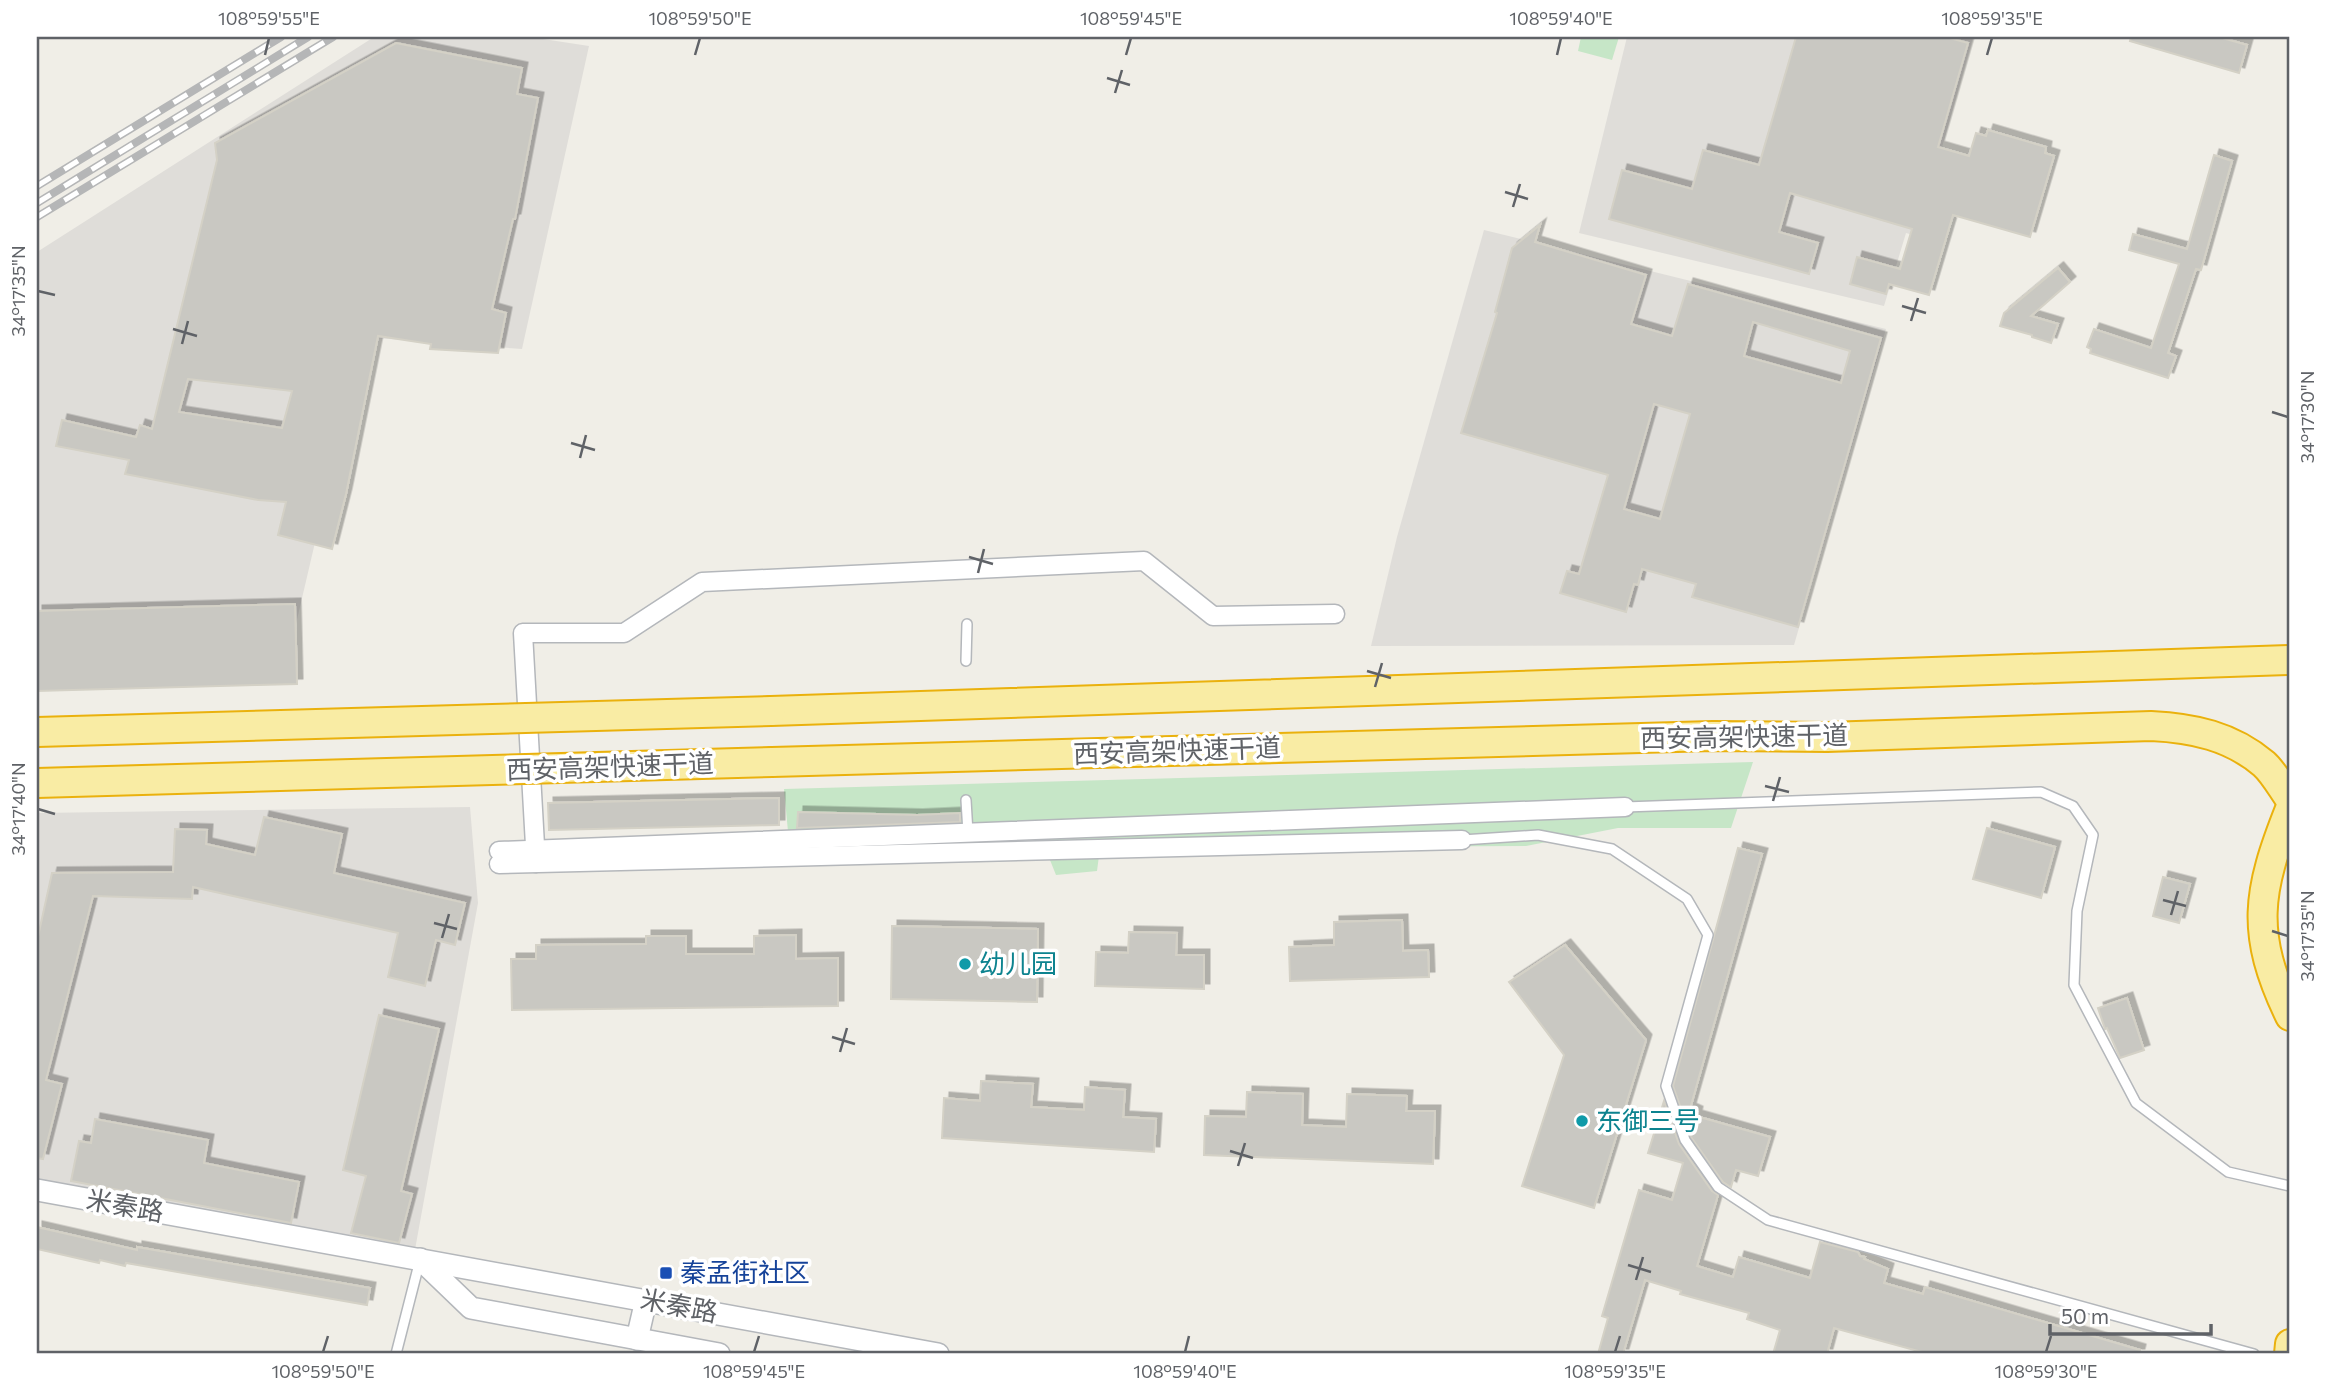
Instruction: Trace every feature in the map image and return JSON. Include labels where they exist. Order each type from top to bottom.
[{"type":"highway","name":"西安高架快速干道","points":[[37,732],[771,711],[2290,660]]},
{"type":"highway","name":"西安高架快速干道","points":[[37,783],[1713,736],[1841,737],[2151,726],[2197,730],[2234,744],[2266,766],[2290,799]]},
{"type":"highway","points":[[2290,809],[2268,871],[2262,910],[2268,963],[2290,1016]]},
{"type":"highway","points":[[2289,1354],[2290,1343]]},
{"type":"street","points":[[536,857],[523,633],[624,633],[702,582],[1144,561],[1213,616],[1335,614]]},
{"type":"street","points":[[536,857],[968,833],[1625,807]]},
{"type":"street","points":[[499,858],[1462,840]]},
{"type":"street","name":"米秦路","points":[[37,1190],[938,1354]]},
{"type":"street","name":"米秦路","points":[[420,1259],[471,1308],[719,1354]]},
{"type":"street","points":[[638,1339],[646,1300]]},
{"type":"lane","points":[[966,661],[967,625]]},
{"type":"lane","points":[[1625,807],[2041,792],[2073,806],[2093,835],[2077,911],[2074,985],[2136,1103],[2228,1172],[2290,1186]]},
{"type":"lane","points":[[966,800],[968,833]]},
{"type":"lane","points":[[1462,840],[1538,835],[1612,849],[1687,899],[1708,935],[1666,1086],[1685,1140],[1718,1186],[1768,1220],[2254,1354]]},
{"type":"lane","points":[[396,1354],[420,1259]]},
{"type":"shaded area","points":[[374,37],[530,37],[589,46],[522,349],[363,337],[285,671],[37,682],[37,252]]},
{"type":"shaded area","points":[[1627,37],[1973,37],[1917,236],[1906,233],[1884,306],[1579,233]]},
{"type":"shaded area","points":[[1484,230],[1886,329],[1794,645],[1371,646],[1397,537]]},
{"type":"shaded area","points":[[470,807],[478,903],[414,1255],[37,1182],[37,813]]},
{"type":"green space","points":[[1581,37],[1619,37],[1612,60],[1578,51]]},
{"type":"green space","points":[[1753,762],[1731,828],[1618,828],[1526,846],[1100,848],[1097,871],[1056,875],[1036,825],[789,842],[784,789]]},
{"type":"building","points":[[1796,37],[1946,37],[1968,43],[1938,147],[1969,156],[1976,133],[1986,136],[1988,130],[2046,147],[2045,153],[2054,156],[2030,237],[1953,215],[1929,295],[1889,284],[1886,294],[1850,284],[1857,257],[1900,269],[1912,229],[1790,193],[1779,232],[1818,243],[1809,274],[1609,219],[1622,170],[1692,189],[1703,150],[1759,165]]},
{"type":"building","points":[[2131,37],[2219,37],[2247,45],[2239,73],[2130,41]]},
{"type":"building","points":[[396,43],[522,68],[517,94],[538,98],[515,219],[492,309],[506,313],[498,353],[430,349],[431,344],[378,336],[332,549],[278,535],[286,502],[258,500],[125,474],[129,460],[56,446],[62,420],[136,437],[140,425],[152,429],[217,160],[215,143]],"holes":[[[188,379],[292,391],[282,428],[179,412]]]},
{"type":"building","points":[[2214,155],[2232,161],[2201,270],[2196,269],[2168,353],[2176,356],[2168,378],[2090,353],[2091,349],[2087,347],[2094,329],[2151,348],[2179,264],[2129,250],[2133,234],[2187,249]]},
{"type":"building","points":[[1540,225],[1535,242],[1646,275],[1631,324],[1672,336],[1688,284],[1881,338],[1798,627],[1692,597],[1696,584],[1642,569],[1638,585],[1634,584],[1626,612],[1560,593],[1567,571],[1579,574],[1608,475],[1461,433],[1497,313],[1495,312],[1512,248]],"holes":[[[1753,322],[1850,351],[1841,383],[1744,356]],[[1654,404],[1690,414],[1660,519],[1624,509]]]},
{"type":"building","points":[[2058,268],[2070,282],[2031,316],[2058,324],[2051,343],[2000,326],[2004,313]]},
{"type":"building","points":[[295,604],[297,684],[37,691],[37,611]]},
{"type":"building","points":[[779,798],[779,825],[549,830],[548,803]]},
{"type":"building","points":[[798,812],[917,815],[960,813],[960,822],[797,828]]},
{"type":"building","points":[[264,817],[342,834],[334,873],[465,903],[455,945],[436,940],[425,986],[388,977],[398,933],[193,887],[192,899],[93,896],[46,1080],[62,1084],[43,1159],[37,1158],[37,941],[52,873],[173,872],[175,829],[207,830],[206,844],[255,855]]},
{"type":"building","points":[[1987,828],[2055,847],[2041,898],[1973,879]]},
{"type":"building","points":[[1738,848],[1762,854],[1690,1109],[1697,1112],[1696,1116],[1770,1137],[1758,1176],[1736,1170],[1731,1187],[1723,1182],[1691,1137],[1673,1086]]},
{"type":"building","points":[[2163,877],[2190,884],[2179,923],[2153,916]]},
{"type":"building","points":[[1402,920],[1403,951],[1428,950],[1429,977],[1290,981],[1289,947],[1334,945],[1334,922]]},
{"type":"building","name":"幼儿园","points":[[892,926],[1038,929],[1037,1002],[891,999]]},
{"type":"building","points":[[1129,932],[1177,933],[1176,955],[1204,955],[1204,989],[1095,986],[1096,952],[1128,953]]},
{"type":"building","points":[[796,935],[796,959],[838,958],[838,1006],[512,1010],[511,959],[536,959],[536,945],[646,944],[646,936],[686,936],[686,954],[754,954],[754,936]]},
{"type":"building","name":"东御三号","points":[[1565,945],[1646,1040],[1594,1208],[1522,1186],[1564,1055],[1509,982]]},
{"type":"building","points":[[2127,998],[2144,1050],[2120,1058],[2098,1008]]},
{"type":"building","points":[[379,1015],[439,1029],[401,1191],[412,1194],[399,1243],[351,1233],[366,1176],[343,1170]]},
{"type":"building","points":[[981,1081],[1033,1084],[1031,1107],[1084,1110],[1085,1087],[1125,1090],[1123,1117],[1156,1119],[1154,1152],[942,1138],[944,1098],[980,1101]]},
{"type":"building","points":[[1247,1092],[1303,1094],[1302,1125],[1346,1127],[1347,1094],[1407,1096],[1406,1111],[1435,1111],[1433,1164],[1204,1155],[1205,1116],[1246,1117]]},
{"type":"building","points":[[1664,1101],[1679,1144],[1712,1191],[1718,1195],[1697,1266],[1733,1277],[1739,1257],[1810,1278],[1820,1242],[1858,1252],[1864,1259],[1888,1269],[1884,1283],[1923,1294],[1925,1287],[2140,1350],[2139,1354],[1929,1354],[1834,1328],[1827,1354],[1773,1354],[1780,1330],[1747,1319],[1749,1313],[1680,1294],[1681,1291],[1645,1280],[1623,1354],[1598,1354],[1608,1318],[1602,1316],[1639,1190],[1672,1200],[1683,1163],[1648,1153]]},
{"type":"building","points":[[95,1119],[208,1140],[204,1163],[299,1182],[291,1223],[71,1181],[79,1141],[91,1143]]},
{"type":"building","points":[[37,1227],[137,1250],[137,1247],[370,1288],[367,1305],[126,1263],[125,1266],[100,1260],[99,1263],[37,1249]]},
{"type":"railway","points":[[37,186],[281,37]]},
{"type":"railway","points":[[37,203],[308,37]]},
{"type":"railway","points":[[37,217],[333,37]]},
{"type":"place","name":"幼儿园","points":[[965,964]]},
{"type":"place","name":"东御三号","points":[[1582,1121]]},
{"type":"place","name":"秦孟街社区","points":[[666,1273]]}]
